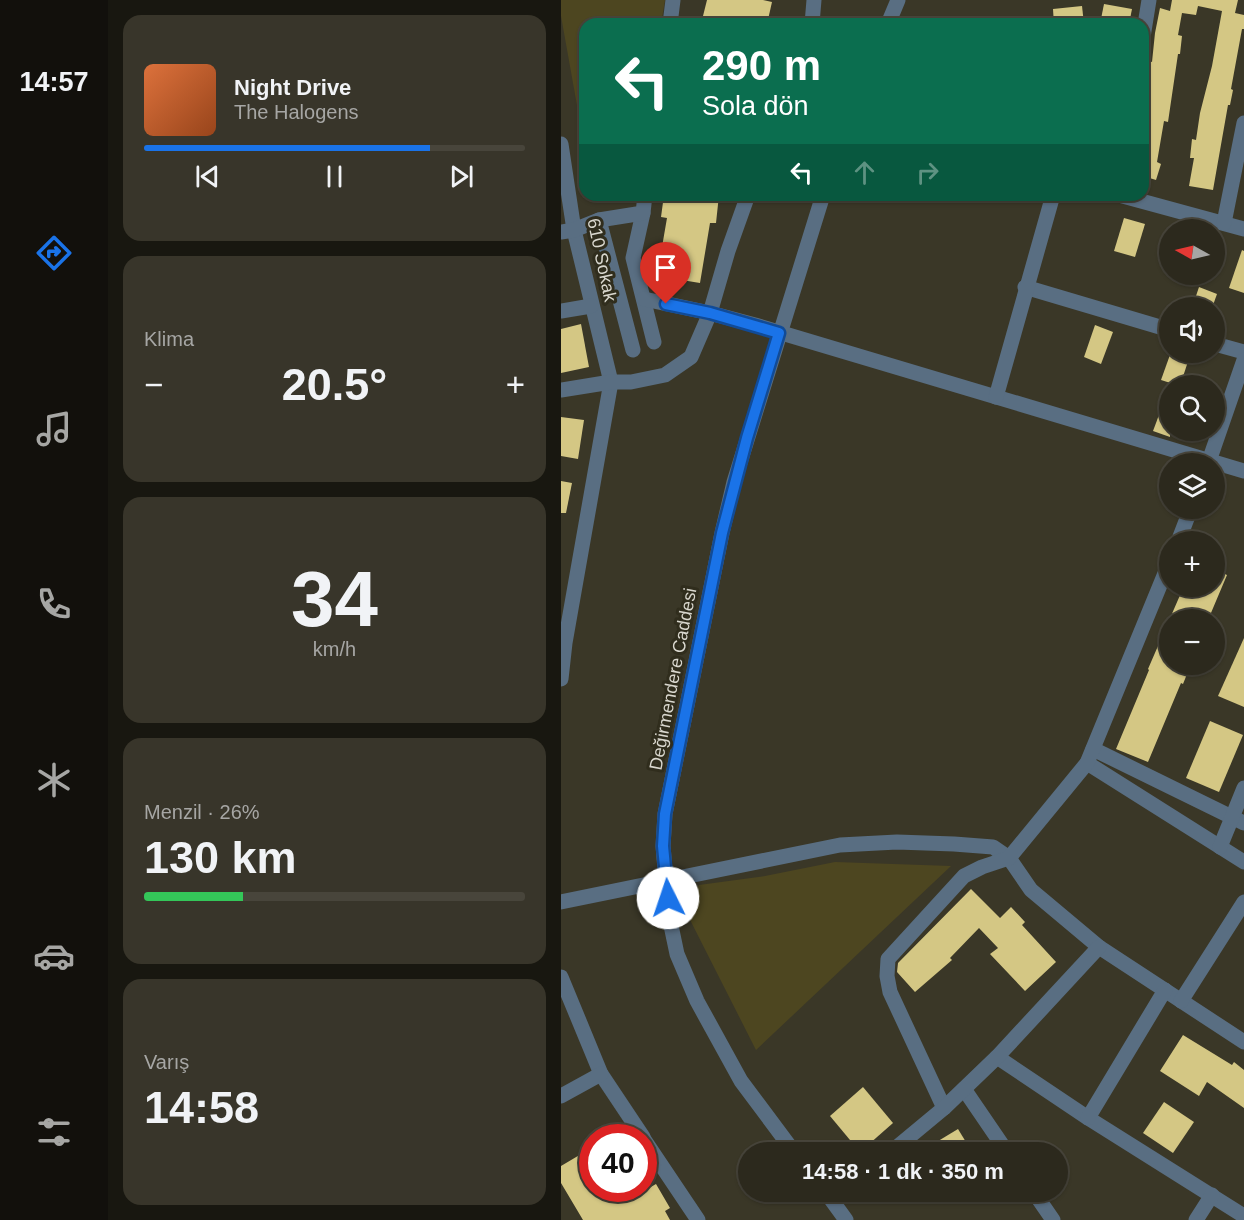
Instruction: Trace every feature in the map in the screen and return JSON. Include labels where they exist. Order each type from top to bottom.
[{"type":"street","points":[[671,18],[673,0]]},
{"type":"street","points":[[812,18],[814,0]]},
{"type":"street","points":[[890,18],[898,0]]},
{"type":"street","points":[[1146,18],[1149,0]]},
{"type":"street","points":[[1225,219],[1244,123]]},
{"type":"street","name":"610 Sokak","points":[[561,144],[568,231],[612,382]]},
{"type":"street","points":[[644,201],[633,258],[654,342]]},
{"type":"street","points":[[561,390],[612,382],[631,382],[665,375],[691,357],[710,313],[746,201]]},
{"type":"street","name":"Değirmendere Caddesi","points":[[787,1142],[741,1081],[697,1001],[677,954],[669,916],[663,846],[665,814],[722,533],[747,438],[821,201]]},
{"type":"street","points":[[996,397],[1051,201]]},
{"type":"street","points":[[1142,201],[1209,219]]},
{"type":"street","points":[[568,231],[599,220],[643,213]]},
{"type":"street","points":[[599,220],[633,350]]},
{"type":"street","points":[[1225,223],[1244,229]]},
{"type":"street","points":[[1026,287],[1159,327]]},
{"type":"street","points":[[644,299],[710,313],[1182,453]]},
{"type":"street","points":[[561,311],[591,306]]},
{"type":"street","points":[[1225,347],[1244,352]]},
{"type":"street","points":[[1212,453],[1244,360]]},
{"type":"street","points":[[561,679],[563,643],[612,382]]},
{"type":"street","points":[[1225,466],[1244,471]]},
{"type":"street","points":[[944,1108],[890,992],[887,976],[888,958],[964,876],[1009,858],[1090,756],[1159,588]]},
{"type":"street","points":[[1090,756],[1239,820]]},
{"type":"street","points":[[1090,756],[1244,862]]},
{"type":"street","points":[[1220,847],[1239,820],[1244,788]]},
{"type":"street","points":[[561,902],[840,845],[897,842],[993,848],[1009,858],[1031,890],[1099,947],[1244,1042]]},
{"type":"street","points":[[1181,1001],[1244,902]]},
{"type":"street","points":[[903,1142],[965,1089],[1099,947]]},
{"type":"street","points":[[561,977],[601,1074],[634,1124]]},
{"type":"street","points":[[1088,1118],[1165,990]]},
{"type":"street","points":[[997,1057],[1088,1118],[1244,1216]]},
{"type":"street","points":[[561,1096],[601,1074]]},
{"type":"street","points":[[965,1089],[1000,1142]]},
{"type":"street","points":[[657,1159],[698,1220]]},
{"type":"street","points":[[1196,1220],[1212,1195]]},
{"type":"street","points":[[833,1202],[846,1220]]},
{"type":"street","points":[[1041,1202],[1053,1220]]},
{"type":"shaded area","points":[[561,0],[665,0],[662,18],[579,18],[579,116],[561,16]]},
{"type":"shaded area","points":[[835,862],[951,866],[756,1050],[683,906],[699,885],[765,876]]},
{"type":"building","points":[[707,0],[772,2],[768,18],[702,18]]},
{"type":"building","points":[[1172,0],[1238,0],[1235,13],[1244,15],[1244,29],[1242,29],[1231,89],[1233,90],[1230,105],[1228,105],[1213,190],[1189,186],[1194,158],[1190,158],[1192,139],[1196,140],[1222,11],[1198,6],[1196,15],[1182,13],[1178,35],[1182,36],[1180,54],[1178,54],[1168,122],[1164,121],[1157,162],[1161,164],[1156,180],[1149,178],[1149,61],[1152,62],[1160,8],[1170,11]]},
{"type":"building","points":[[1104,4],[1132,9],[1130,18],[1101,18]]},
{"type":"building","points":[[1082,6],[1083,18],[1054,18],[1053,9]]},
{"type":"building","points":[[663,201],[718,201],[716,223],[710,223],[700,283],[657,276],[667,218],[661,217]]},
{"type":"building","points":[[1124,218],[1145,224],[1135,257],[1114,251]]},
{"type":"building","points":[[1242,250],[1244,251],[1244,293],[1229,288]]},
{"type":"building","points":[[1199,287],[1217,294],[1216,297],[1196,297]]},
{"type":"building","points":[[581,324],[589,367],[561,373],[561,329]]},
{"type":"building","points":[[1095,325],[1113,332],[1101,364],[1084,357]]},
{"type":"building","points":[[1167,363],[1187,363],[1184,375],[1163,375]]},
{"type":"building","points":[[1159,415],[1159,433],[1153,431]]},
{"type":"building","points":[[561,417],[584,420],[578,459],[561,456]]},
{"type":"building","points":[[561,481],[572,483],[566,513],[561,513]]},
{"type":"building","points":[[1179,597],[1218,597],[1213,609],[1174,609]]},
{"type":"building","points":[[1244,638],[1244,707],[1218,696]]},
{"type":"building","points":[[1159,644],[1159,675],[1187,675],[1183,684],[1181,683],[1148,762],[1116,749]]},
{"type":"building","points":[[1210,721],[1243,735],[1219,792],[1186,778]]},
{"type":"building","points":[[971,889],[1000,918],[1011,907],[1025,922],[1022,925],[1056,962],[1025,991],[990,954],[998,948],[979,928],[950,958],[952,960],[915,992],[897,972],[898,963]]},
{"type":"building","points":[[1183,1035],[1232,1065],[1234,1062],[1244,1070],[1244,1108],[1207,1082],[1199,1096],[1160,1071]]},
{"type":"building","points":[[863,1087],[893,1123],[871,1142],[852,1142],[830,1116]]},
{"type":"building","points":[[1164,1102],[1194,1122],[1173,1153],[1143,1133]]},
{"type":"building","points":[[958,1129],[966,1142],[937,1142]]},
{"type":"building","points":[[579,1155],[579,1202],[657,1202],[657,1186],[670,1208],[665,1211],[670,1220],[583,1220],[561,1183],[561,1166]]},
{"type":"route","points":[[666,304],[710,313],[779,333],[734,482],[665,814],[663,846],[668,898]]}]
